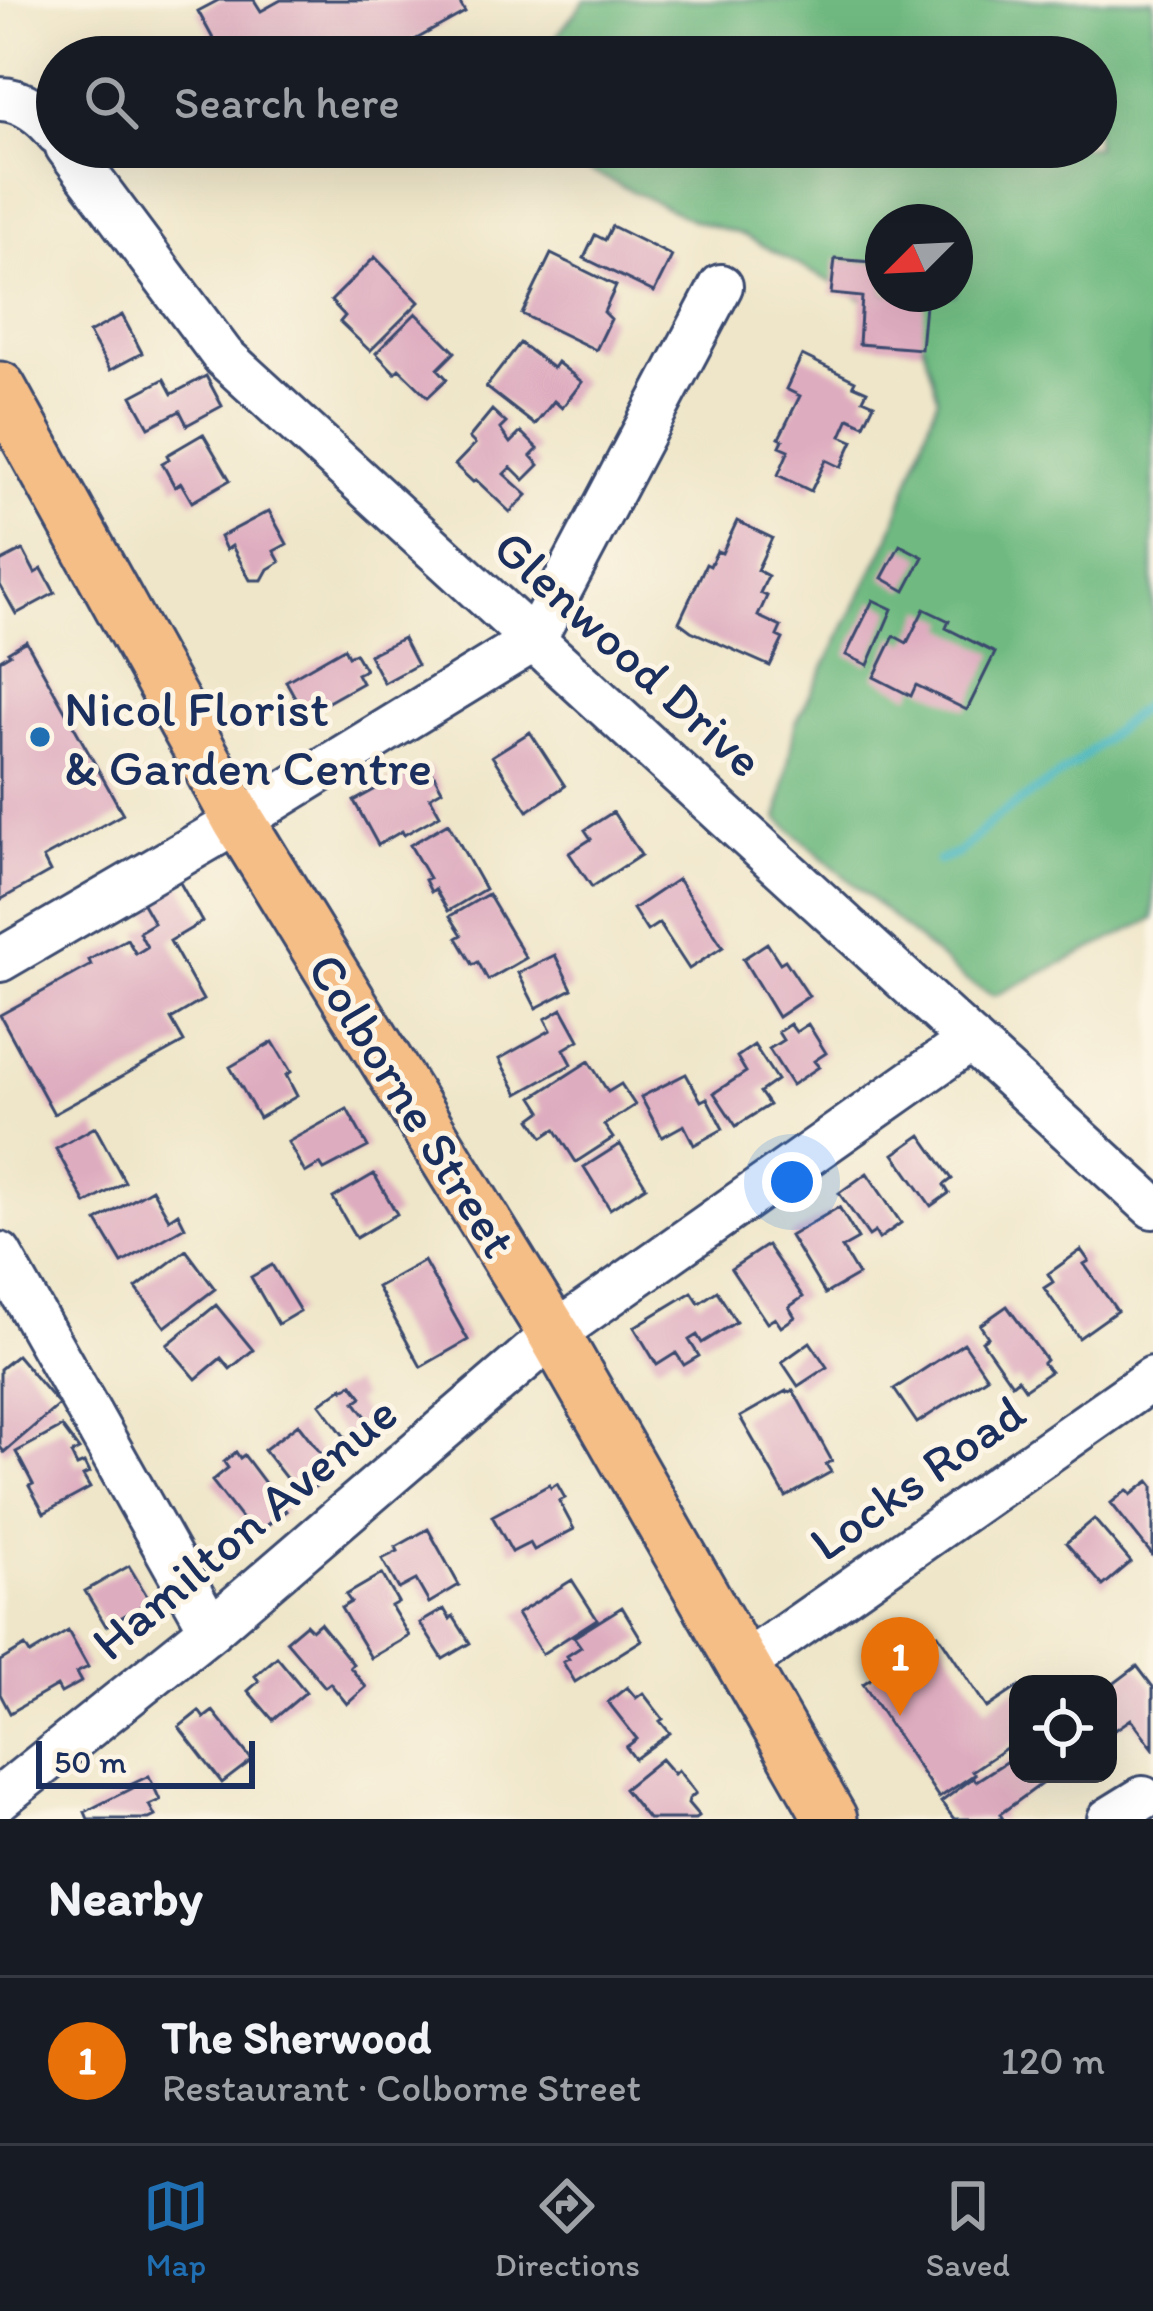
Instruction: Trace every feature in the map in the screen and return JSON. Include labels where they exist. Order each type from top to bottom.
[{"type":"main road","name":"Colborne Street","points":[[0,388],[239,821],[554,1334],[831,1819]]},
{"type":"street","points":[[0,99],[36,113]]},
{"type":"street","name":"Glenwood Drive","points":[[83,168],[224,356],[1153,1207]]},
{"type":"street","points":[[0,959],[239,821],[534,640],[721,286]]},
{"type":"street","name":"Hamilton Avenue","points":[[0,1798],[211,1629],[554,1334],[971,1040]]},
{"type":"street","points":[[0,1254],[211,1629]]},
{"type":"street","name":"Locks Road","points":[[743,1666],[1153,1378]]},
{"type":"green space","points":[[585,0],[1153,0],[1153,919],[994,996],[965,980],[778,819],[795,725],[890,537],[938,397],[923,344],[881,312],[973,312],[973,204],[865,204],[865,300],[741,234],[695,221],[584,168],[1117,168],[1117,36],[557,36]]},
{"type":"building","points":[[219,0],[254,0],[261,11],[281,0],[458,0],[465,12],[422,36],[212,36],[198,11]]},
{"type":"building","points":[[612,226],[672,256],[654,292],[584,258],[595,235],[605,240]]},
{"type":"building","points":[[551,254],[616,286],[604,312],[611,319],[596,350],[522,314]]},
{"type":"building","points":[[375,257],[419,302],[370,351],[340,322],[345,316],[331,301]]},
{"type":"building","points":[[835,259],[865,262],[865,312],[924,312],[921,349],[859,344],[862,297],[831,294]]},
{"type":"building","points":[[416,313],[455,352],[438,369],[447,379],[428,397],[376,353]]},
{"type":"building","points":[[122,315],[142,353],[110,370],[89,333]]},
{"type":"building","points":[[520,343],[553,368],[557,362],[582,382],[562,408],[554,401],[535,425],[486,387]]},
{"type":"building","points":[[802,355],[855,381],[853,385],[867,391],[863,399],[874,404],[864,425],[849,418],[841,436],[853,441],[841,467],[826,460],[811,491],[778,475],[789,450],[780,446],[783,440],[779,438],[800,396],[786,389]]},
{"type":"building","points":[[206,376],[222,406],[187,425],[180,411],[149,427],[132,396],[164,379],[172,394]]},
{"type":"building","points":[[492,410],[506,423],[500,429],[510,443],[521,432],[538,449],[531,456],[539,465],[524,480],[511,467],[504,474],[527,495],[510,512],[455,465],[475,444],[469,438]]},
{"type":"building","points":[[203,434],[230,480],[192,502],[181,483],[175,487],[162,463],[169,459],[167,455]]},
{"type":"building","points":[[269,511],[287,544],[274,551],[280,562],[262,580],[250,580],[232,546],[226,550],[220,537]]},
{"type":"building","points":[[737,521],[772,538],[757,570],[768,576],[760,593],[767,596],[758,616],[781,627],[777,636],[783,639],[770,666],[679,622],[706,564],[710,566],[717,551],[722,553]]},
{"type":"building","points":[[900,545],[923,557],[905,591],[882,578]]},
{"type":"building","points":[[23,550],[35,573],[42,569],[55,593],[16,614],[0,585],[0,562]]},
{"type":"building","points":[[873,600],[892,609],[868,665],[846,655]]},
{"type":"building","points":[[924,609],[949,621],[946,628],[995,653],[967,710],[916,685],[911,696],[874,677],[894,636],[907,643]]},
{"type":"building","points":[[403,638],[417,665],[384,683],[369,655]]},
{"type":"building","name":"Nicol Florist & Garden Centre","points":[[26,641],[123,814],[43,858],[50,872],[0,900],[0,660]]},
{"type":"building","points":[[344,648],[348,656],[355,653],[365,670],[357,674],[362,683],[305,715],[286,681]]},
{"type":"building","points":[[530,732],[565,786],[528,811],[492,756]]},
{"type":"building","points":[[429,766],[442,790],[430,797],[440,815],[378,845],[354,801],[414,768],[417,773]]},
{"type":"building","points":[[613,812],[641,855],[592,887],[569,853],[591,839],[585,830]]},
{"type":"building","points":[[448,823],[485,889],[448,911],[435,889],[431,892],[425,880],[429,878],[410,845]]},
{"type":"building","points":[[678,879],[723,947],[689,969],[659,923],[647,931],[633,909]]},
{"type":"building","points":[[179,881],[202,922],[170,941],[203,1000],[171,1019],[184,1042],[54,1114],[0,1015],[91,965],[89,960],[127,939],[136,954],[147,947],[139,932],[154,923],[142,902]]},
{"type":"building","points":[[488,894],[526,958],[488,980],[478,962],[473,965],[450,916]]},
{"type":"building","points":[[767,943],[809,996],[778,1017],[743,959]]},
{"type":"building","points":[[555,955],[572,989],[536,1008],[518,973]]},
{"type":"building","points":[[562,1009],[579,1040],[564,1049],[572,1064],[518,1094],[499,1059],[551,1030],[545,1019]]},
{"type":"building","points":[[790,1024],[796,1032],[808,1024],[826,1053],[814,1061],[819,1067],[792,1085],[769,1049],[783,1040],[778,1032]]},
{"type":"building","points":[[273,1042],[291,1072],[286,1075],[297,1096],[259,1118],[230,1067]]},
{"type":"building","points":[[754,1045],[777,1080],[760,1092],[769,1105],[736,1126],[714,1093],[746,1072],[737,1057]]},
{"type":"building","points":[[589,1061],[608,1092],[621,1084],[635,1105],[604,1125],[613,1138],[576,1162],[555,1129],[543,1137],[531,1119],[542,1111],[533,1097]]},
{"type":"building","points":[[686,1074],[701,1101],[707,1098],[723,1129],[694,1145],[684,1125],[662,1137],[641,1097]]},
{"type":"building","points":[[347,1109],[368,1147],[324,1170],[320,1164],[305,1173],[288,1142]]},
{"type":"building","points":[[95,1127],[125,1182],[86,1204],[56,1149]]},
{"type":"building","points":[[921,1135],[952,1179],[944,1185],[949,1193],[931,1206],[894,1154]]},
{"type":"building","points":[[620,1144],[646,1186],[610,1209],[584,1167]]},
{"type":"building","points":[[867,1173],[901,1223],[879,1239],[875,1232],[869,1236],[839,1193]]},
{"type":"building","points":[[374,1174],[397,1214],[356,1238],[333,1198]]},
{"type":"building","points":[[152,1189],[169,1219],[178,1213],[185,1227],[122,1263],[97,1221]]},
{"type":"building","points":[[839,1207],[858,1239],[842,1248],[858,1275],[825,1294],[790,1236]]},
{"type":"building","points":[[767,1245],[803,1297],[789,1307],[795,1317],[781,1327],[775,1318],[767,1323],[731,1269]]},
{"type":"building","points":[[186,1250],[215,1289],[165,1327],[136,1288]]},
{"type":"building","points":[[1081,1250],[1089,1261],[1084,1264],[1117,1311],[1079,1338],[1044,1288],[1053,1282],[1048,1274]]},
{"type":"building","points":[[424,1261],[468,1340],[421,1367],[377,1287]]},
{"type":"building","points":[[272,1265],[300,1311],[278,1324],[251,1277]]},
{"type":"building","points":[[717,1291],[736,1322],[702,1343],[697,1335],[689,1340],[699,1356],[684,1365],[676,1353],[657,1365],[634,1327],[692,1292],[699,1303]]},
{"type":"building","points":[[216,1305],[253,1350],[230,1369],[221,1358],[196,1379],[167,1345]]},
{"type":"building","points":[[1007,1306],[1050,1372],[1025,1389],[1018,1379],[1012,1384],[982,1341],[988,1337],[980,1325]]},
{"type":"building","points":[[810,1342],[827,1367],[798,1386],[782,1362]]},
{"type":"building","points":[[964,1343],[987,1377],[917,1423],[894,1389]]},
{"type":"building","points":[[17,1355],[59,1405],[4,1452],[0,1447],[0,1369]]},
{"type":"building","points":[[352,1384],[362,1397],[355,1402],[379,1434],[359,1450],[320,1404]]},
{"type":"building","points":[[793,1390],[832,1461],[826,1464],[831,1472],[786,1497],[740,1417]]},
{"type":"building","points":[[298,1424],[332,1474],[305,1494],[301,1488],[296,1491],[264,1450]]},
{"type":"building","points":[[62,1427],[79,1450],[71,1454],[77,1466],[84,1463],[89,1473],[83,1476],[90,1488],[44,1513],[16,1452]]},
{"type":"building","points":[[236,1452],[240,1458],[244,1455],[286,1511],[254,1535],[212,1481],[228,1468],[224,1462]]},
{"type":"building","points":[[1149,1481],[1153,1486],[1153,1556],[1111,1503]]},
{"type":"building","points":[[557,1484],[565,1498],[559,1501],[574,1529],[534,1550],[530,1543],[512,1552],[492,1516]]},
{"type":"building","points":[[1094,1519],[1131,1562],[1103,1586],[1066,1543]]},
{"type":"building","points":[[428,1529],[459,1585],[429,1603],[416,1580],[399,1589],[382,1559]]},
{"type":"building","points":[[129,1566],[150,1601],[106,1626],[85,1591]]},
{"type":"building","points":[[382,1574],[398,1602],[391,1606],[409,1636],[371,1658],[341,1608],[351,1602],[346,1595]]},
{"type":"building","points":[[572,1580],[597,1619],[542,1654],[517,1614]]},
{"type":"building","points":[[622,1607],[642,1640],[575,1682],[563,1662],[581,1647],[574,1637]]},
{"type":"building","points":[[444,1609],[470,1643],[443,1659],[420,1623]]},
{"type":"building","points":[[320,1623],[366,1687],[347,1704],[330,1683],[325,1687],[286,1641],[306,1624],[312,1630]]},
{"type":"building","points":[[68,1631],[88,1667],[76,1673],[81,1682],[61,1693],[57,1686],[10,1713],[0,1694],[0,1661],[25,1646],[30,1654]]},
{"type":"building","points":[[938,1634],[987,1708],[1009,1693],[1009,1746],[939,1798],[863,1684]]},
{"type":"building","points":[[277,1657],[306,1692],[273,1720],[248,1691],[259,1681],[255,1676]]},
{"type":"building","points":[[1137,1666],[1153,1687],[1153,1748],[1131,1719],[1117,1729],[1117,1681]]},
{"type":"building","points":[[627,1687],[636,1698],[643,1693],[670,1733],[635,1759],[626,1747],[637,1739],[608,1702]]},
{"type":"building","points":[[199,1711],[204,1718],[213,1711],[252,1760],[222,1783],[179,1727]]},
{"type":"building","points":[[661,1759],[674,1774],[678,1770],[696,1793],[688,1803],[699,1816],[695,1819],[648,1819],[624,1789]]},
{"type":"building","points":[[1009,1760],[1009,1783],[1043,1783],[1000,1814],[1003,1819],[954,1819],[941,1802],[973,1778],[976,1781]]},
{"type":"building","points":[[149,1776],[160,1800],[149,1805],[155,1816],[88,1819],[85,1812]]},
{"type":"waterway","points":[[939,861],[959,853],[997,817],[1074,765],[1153,698]]},
{"type":"place","name":"Nicol Florist & Garden Centre","points":[[40,737]]},
{"type":"place","name":"The Sherwood","points":[[900,1716]]}]
